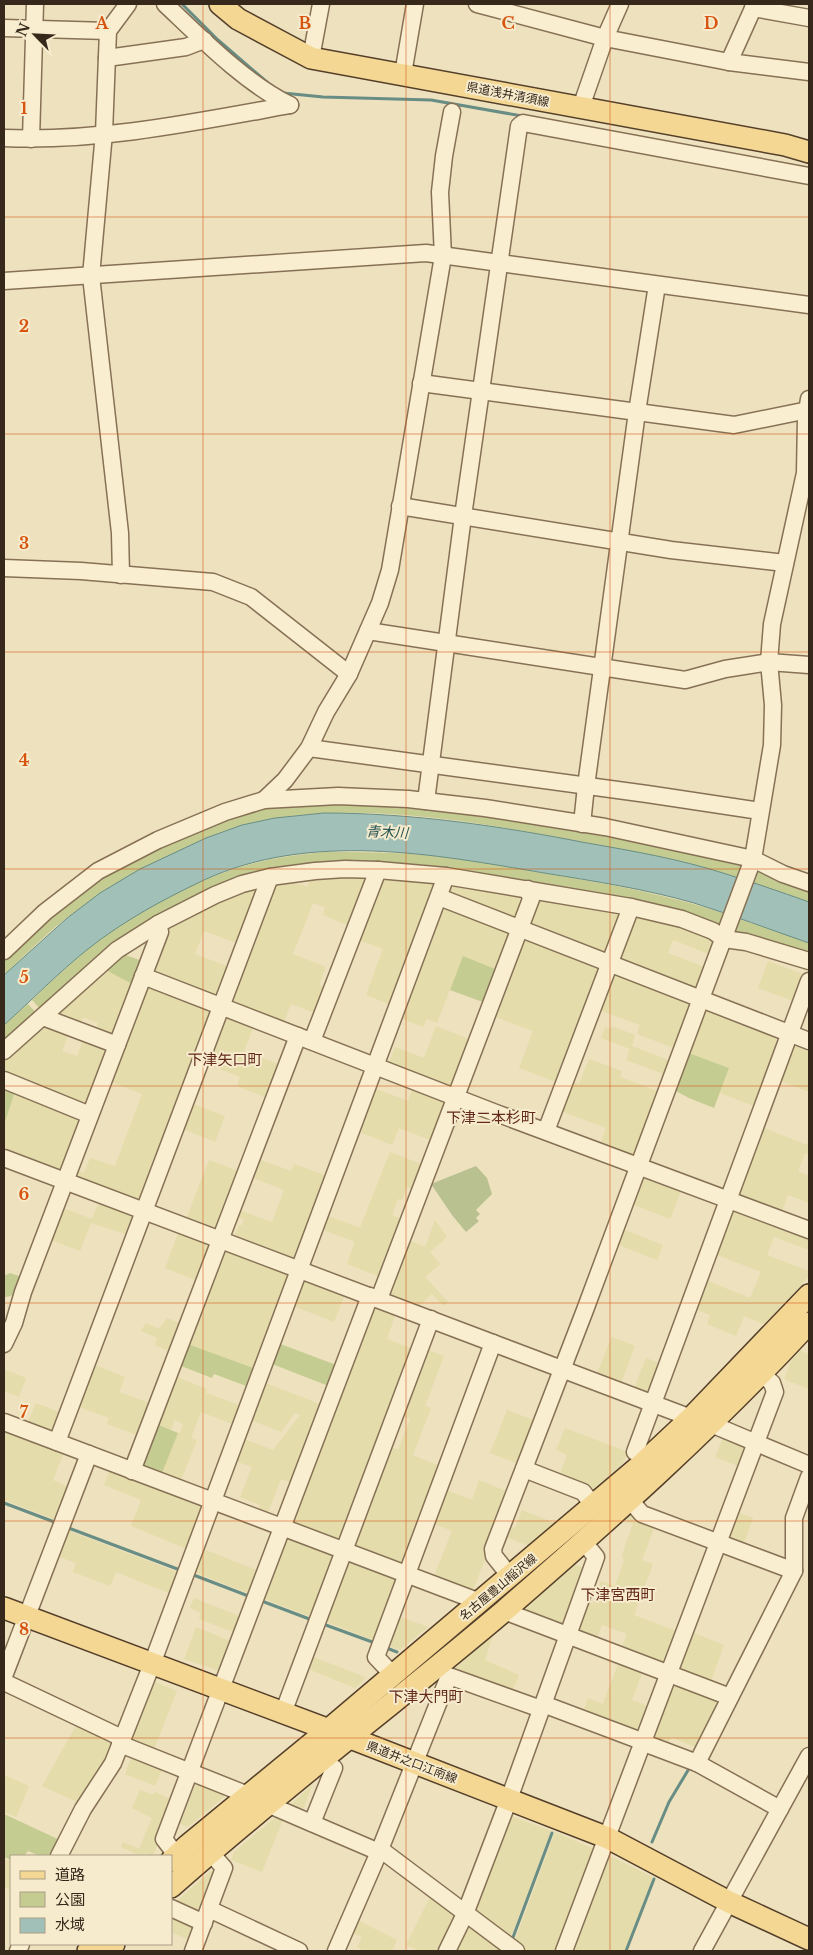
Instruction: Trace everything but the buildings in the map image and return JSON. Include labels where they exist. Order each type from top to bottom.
[{"type":"main road","name":"県道浅井清須線","points":[[220,4],[238,19],[311,58],[581,107],[809,152]]},
{"type":"main road","name":"名古屋豊山稲沢線","points":[[174,1858],[348,1737],[504,1610],[583,1542],[630,1500],[701,1421],[809,1295]]},
{"type":"main road","name":"名古屋豊山稲沢線","points":[[172,1886],[210,1852],[258,1800],[328,1730],[642,1464],[762,1374],[809,1323]]},
{"type":"main road","name":"県道井之口江南線","points":[[4,1608],[348,1737],[608,1838],[729,1902],[809,1939]]},
{"type":"street","points":[[31,139],[35,4]]},
{"type":"street","points":[[121,575],[120,533],[91,276],[104,133],[108,31],[128,4]]},
{"type":"street","points":[[4,138],[31,139],[171,127],[290,105],[261,88],[204,40],[166,4]]},
{"type":"street","points":[[311,58],[321,4]]},
{"type":"street","points":[[402,74],[414,4]]},
{"type":"street","points":[[482,4],[606,38],[729,62],[809,72]]},
{"type":"street","points":[[581,107],[620,4]]},
{"type":"street","points":[[729,62],[754,6],[809,18]]},
{"type":"street","points":[[4,28],[108,31]]},
{"type":"street","points":[[107,58],[186,47],[204,40]]},
{"type":"street","points":[[264,800],[285,780],[309,748],[326,712],[349,674],[380,603],[390,570],[443,256],[440,192],[452,112]]},
{"type":"street","points":[[426,801],[463,516],[501,264],[519,126],[524,123],[809,176]]},
{"type":"street","points":[[4,281],[426,253],[809,305]]},
{"type":"street","points":[[582,824],[637,412],[657,285]]},
{"type":"street","points":[[422,383],[734,425],[808,404],[807,473],[772,624],[769,662],[773,704],[772,746],[753,861],[639,1167],[493,1549],[494,1556],[510,1576]]},
{"type":"street","points":[[400,506],[671,550],[785,563]]},
{"type":"street","points":[[4,568],[187,578],[213,582],[251,597],[349,674]]},
{"type":"street","points":[[368,631],[685,680],[725,669],[769,662],[809,665]]},
{"type":"street","points":[[309,748],[760,811]]},
{"type":"street","points":[[4,951],[45,912],[98,871],[158,840],[225,812],[264,800],[338,796],[426,801],[485,808],[582,824],[753,861],[809,883]]},
{"type":"street","points":[[4,1051],[117,950],[158,924],[215,895],[242,884],[316,871],[345,869],[378,870],[446,876],[631,907],[682,919],[725,937],[809,961]]},
{"type":"street","points":[[132,1471],[220,1240],[378,870]]},
{"type":"street","points":[[60,1855],[83,1809],[113,1763],[152,1664],[446,876]]},
{"type":"street","points":[[57,1442],[270,878]]},
{"type":"street","points":[[174,1858],[164,1840],[281,1527],[456,1096],[530,898],[528,890]]},
{"type":"street","points":[[438,897],[809,1041]]},
{"type":"street","points":[[546,1131],[631,907]]},
{"type":"street","points":[[4,1344],[14,1323],[23,1292],[160,932],[158,924]]},
{"type":"street","points":[[143,976],[639,1167],[809,1230]]},
{"type":"street","points":[[635,1452],[809,980]]},
{"type":"street","points":[[43,1017],[117,1045]]},
{"type":"street","points":[[4,1080],[90,1115]]},
{"type":"street","points":[[4,1158],[701,1421],[809,1465]]},
{"type":"street","points":[[283,1713],[431,1319]]},
{"type":"street","points":[[393,1675],[376,1657],[493,1343]]},
{"type":"street","points":[[564,1951],[775,1392],[772,1383],[762,1374]]},
{"type":"street","points":[[4,1422],[480,1602]]},
{"type":"street","points":[[4,1676],[89,1454]]},
{"type":"street","points":[[524,1469],[583,1492],[594,1506]]},
{"type":"street","points":[[696,1763],[794,1571],[794,1518],[809,1476]]},
{"type":"street","points":[[630,1500],[642,1514],[794,1571]]},
{"type":"street","points":[[447,1951],[465,1914],[509,1799],[596,1557],[583,1542]]},
{"type":"street","points":[[504,1610],[730,1697]]},
{"type":"street","points":[[336,1951],[449,1676],[644,1742],[696,1763],[780,1809]]},
{"type":"street","points":[[4,1682],[121,1741],[190,1773],[379,1850],[516,1951]]},
{"type":"street","points":[[702,1951],[809,1756]]},
{"type":"street","points":[[312,1823],[334,1768]]},
{"type":"street","points":[[193,1951],[224,1868],[210,1852]]},
{"type":"street","points":[[172,1908],[207,1916],[299,1951]]},
{"type":"street","points":[[804,1951],[809,1939]]},
{"type":"shaded area","points":[[369,873],[352,927],[323,915],[325,907],[313,903],[293,954],[326,967],[319,985],[328,988],[318,1014],[291,1004],[282,1026],[228,1006],[239,964],[246,966],[252,948],[246,946],[274,883],[288,880],[307,887],[312,876]]},
{"type":"shaded area","points":[[377,877],[439,879],[394,1006],[366,995],[383,949],[355,939]]},
{"type":"shaded area","points":[[260,883],[241,945],[204,931],[195,954],[232,968],[220,1001],[149,976],[166,923]]},
{"type":"shaded area","points":[[448,884],[524,892],[519,921],[448,898]]},
{"type":"shaded area","points":[[534,898],[625,909],[611,957],[525,928]]},
{"type":"shaded area","points":[[441,906],[512,929],[500,971],[463,956],[437,1023],[427,1019],[423,1027],[398,1017]]},
{"type":"shaded area","points":[[631,915],[680,921],[719,942],[714,956],[673,940],[668,953],[709,969],[700,992],[617,963]]},
{"type":"shaded area","points":[[523,936],[603,966],[562,1084],[519,1068],[533,1031],[490,1015]]},
{"type":"shaded area","points":[[768,961],[808,976],[798,1003],[758,988]]},
{"type":"shaded area","points":[[102,968],[136,986],[116,1038],[95,1033],[98,1023],[83,1017],[79,1027],[52,1018]]},
{"type":"shaded area","points":[[614,971],[693,1000],[679,1050],[637,1034],[640,1025],[596,1009]]},
{"type":"shaded area","points":[[143,983],[214,1008],[143,1203],[72,1180],[72,1169],[84,1173],[90,1158],[115,1166],[142,1094],[106,1080]]},
{"type":"shaded area","points":[[702,1007],[782,1035],[759,1108],[720,1093],[729,1068],[686,1052]]},
{"type":"shaded area","points":[[221,1014],[255,1023],[244,1051],[283,1066],[270,1099],[237,1086],[240,1077],[202,1062]]},
{"type":"shaded area","points":[[39,1025],[70,1030],[62,1051],[77,1056],[85,1036],[109,1045],[86,1108],[4,1077],[4,1056]]},
{"type":"shaded area","points":[[436,1026],[474,1041],[454,1092],[388,1066],[395,1047],[424,1058]]},
{"type":"shaded area","points":[[612,1026],[635,1035],[632,1046],[674,1062],[669,1076],[626,1060],[630,1049],[601,1038],[605,1027],[611,1029]]},
{"type":"shaded area","points":[[790,1042],[809,1045],[809,1092],[776,1079]]},
{"type":"shaded area","points":[[589,1059],[622,1071],[620,1077],[663,1093],[637,1161],[599,1147],[606,1128],[558,1110],[569,1081],[579,1084]]},
{"type":"shaded area","points":[[415,1083],[452,1098],[435,1142],[399,1128],[392,1145],[354,1130],[371,1087],[408,1101]]},
{"type":"shaded area","points":[[16,1088],[84,1115],[64,1174],[4,1154],[4,1125]]},
{"type":"shaded area","points":[[188,1102],[225,1116],[215,1142],[178,1127]]},
{"type":"shaded area","points":[[759,1126],[807,1145],[809,1140],[809,1155],[805,1153],[798,1171],[809,1176],[809,1203],[788,1195],[780,1216],[735,1198]]},
{"type":"shaded area","points":[[390,1152],[426,1166],[416,1190],[407,1187],[402,1200],[398,1199],[392,1215],[405,1220],[383,1278],[347,1264],[355,1242],[318,1228],[323,1214],[360,1228]]},
{"type":"shaded area","points":[[255,1158],[291,1171],[294,1164],[329,1177],[297,1261],[232,1241],[239,1225],[242,1225],[244,1219],[233,1215],[236,1209],[272,1222],[284,1190],[248,1176]]},
{"type":"shaded area","points":[[209,1160],[243,1173],[219,1233],[185,1222]]},
{"type":"shaded area","points":[[640,1173],[683,1186],[670,1219],[629,1203]]},
{"type":"shaded area","points":[[100,1199],[137,1213],[131,1236],[91,1223],[80,1251],[46,1238],[58,1206],[92,1219]]},
{"type":"shaded area","points":[[731,1206],[809,1234],[809,1250],[774,1237],[767,1255],[809,1271],[809,1276],[766,1325],[744,1316],[736,1336],[707,1324],[710,1315],[692,1308],[703,1279],[750,1298],[761,1272],[712,1253]]},
{"type":"shaded area","points":[[435,1220],[447,1237],[430,1252],[440,1264],[425,1277],[448,1302],[444,1306],[432,1294],[416,1309],[386,1297],[405,1239],[425,1247]]},
{"type":"shaded area","points":[[620,1228],[663,1245],[657,1260],[614,1243]]},
{"type":"shaded area","points":[[180,1229],[213,1241],[201,1282],[165,1268]]},
{"type":"shaded area","points":[[222,1247],[291,1270],[256,1369],[185,1343]]},
{"type":"shaded area","points":[[300,1277],[346,1292],[334,1322],[289,1304]]},
{"type":"shaded area","points":[[370,1303],[397,1310],[387,1339],[413,1349],[340,1545],[288,1526]]},
{"type":"shaded area","points":[[167,1318],[184,1325],[173,1353],[155,1345],[157,1338],[141,1331],[146,1323],[159,1329]]},
{"type":"shaded area","points":[[612,1337],[635,1346],[620,1386],[596,1376]]},
{"type":"shaded area","points":[[422,1348],[444,1356],[425,1406],[431,1408],[413,1455],[444,1468],[406,1568],[351,1551],[387,1445],[398,1450],[410,1419],[398,1413]]},
{"type":"shaded area","points":[[800,1350],[809,1354],[809,1389],[786,1380],[785,1377],[791,1361]]},
{"type":"shaded area","points":[[646,1358],[663,1365],[652,1395],[633,1391]]},
{"type":"shaded area","points":[[90,1363],[125,1377],[119,1392],[155,1405],[142,1437],[107,1424],[109,1418],[74,1405]]},
{"type":"shaded area","points":[[6,1370],[26,1378],[19,1397],[4,1391],[4,1375]]},
{"type":"shaded area","points":[[172,1375],[207,1389],[206,1393],[242,1406],[235,1425],[201,1412],[191,1438],[197,1440],[179,1485],[160,1478],[183,1424],[175,1420],[171,1430],[154,1423]]},
{"type":"shaded area","points":[[260,1381],[325,1406],[295,1484],[281,1479],[266,1518],[257,1515],[260,1505],[240,1497],[252,1467],[230,1459],[239,1437],[273,1450],[300,1415],[295,1413],[281,1432],[246,1418]]},
{"type":"shaded area","points":[[36,1403],[64,1414],[55,1435],[26,1427]]},
{"type":"shaded area","points":[[507,1410],[539,1422],[522,1465],[490,1453]]},
{"type":"shaded area","points":[[4,1426],[65,1449],[53,1480],[71,1488],[59,1521],[4,1500]]},
{"type":"shaded area","points":[[565,1428],[628,1452],[623,1463],[592,1492],[558,1479],[567,1455],[556,1450]]},
{"type":"shaded area","points":[[724,1436],[748,1446],[743,1468],[715,1457]]},
{"type":"shaded area","points":[[112,1465],[205,1505],[187,1549],[131,1526],[141,1500],[104,1485]]},
{"type":"shaded area","points":[[479,1480],[511,1493],[473,1590],[467,1595],[432,1581],[452,1531],[430,1522],[443,1489],[472,1500]]},
{"type":"shaded area","points":[[522,1510],[555,1523],[529,1546],[502,1535],[506,1525],[515,1528]]},
{"type":"shaded area","points":[[735,1511],[753,1518],[742,1548],[726,1542]]},
{"type":"shaded area","points":[[632,1514],[656,1523],[642,1560],[653,1564],[634,1615],[682,1633],[669,1667],[620,1652],[627,1634],[602,1625],[595,1643],[574,1636],[584,1601],[593,1604],[601,1581],[615,1586],[624,1561],[622,1555],[633,1524],[625,1520]]},
{"type":"shaded area","points":[[64,1529],[180,1573],[171,1594],[116,1572],[110,1586],[73,1572],[76,1563],[54,1555]]},
{"type":"shaded area","points":[[283,1534],[339,1551],[314,1618],[259,1597]]},
{"type":"shaded area","points":[[198,1547],[262,1572],[253,1595],[189,1570]]},
{"type":"shaded area","points":[[345,1559],[400,1576],[378,1642],[322,1620]]},
{"type":"shaded area","points":[[573,1564],[584,1568],[561,1630],[519,1611]]},
{"type":"shaded area","points":[[194,1598],[244,1618],[238,1634],[199,1619],[201,1613],[190,1608]]},
{"type":"shaded area","points":[[395,1615],[428,1627],[400,1650],[384,1644]]},
{"type":"shaded area","points":[[196,1627],[235,1643],[223,1672],[184,1659]]},
{"type":"shaded area","points":[[689,1631],[724,1645],[709,1686],[676,1674]]},
{"type":"shaded area","points":[[493,1635],[485,1660],[519,1675],[512,1692],[453,1670]]},
{"type":"shaded area","points":[[308,1655],[365,1677],[355,1688],[303,1667]]},
{"type":"shaded area","points":[[620,1659],[644,1668],[632,1700],[653,1708],[643,1734],[582,1715],[588,1698],[603,1704]]},
{"type":"shaded area","points":[[153,1681],[177,1691],[152,1754],[127,1744]]},
{"type":"shaded area","points":[[670,1681],[724,1698],[700,1749],[671,1737],[666,1748],[650,1742]]},
{"type":"shaded area","points":[[78,1722],[116,1743],[82,1804],[42,1786]]},
{"type":"shaded area","points":[[132,1755],[163,1767],[155,1786],[125,1774]]},
{"type":"shaded area","points":[[4,1775],[29,1786],[16,1817],[4,1812]]},
{"type":"shaded area","points":[[196,1783],[226,1795],[188,1827],[180,1824]]},
{"type":"shaded area","points":[[313,1784],[301,1814],[287,1808]]},
{"type":"shaded area","points":[[140,1790],[153,1795],[155,1792],[176,1801],[153,1855],[144,1853],[139,1855],[121,1847],[123,1842],[139,1849],[152,1818],[132,1808]]},
{"type":"shaded area","points":[[278,1815],[284,1817],[262,1872],[231,1860],[234,1852]]},
{"type":"shaded area","points":[[509,1815],[551,1831],[509,1942],[471,1915]]},
{"type":"shaded area","points":[[555,1832],[596,1850],[561,1951],[521,1951],[513,1946]]},
{"type":"shaded area","points":[[608,1855],[653,1877],[625,1951],[567,1951]]},
{"type":"shaded area","points":[[4,1859],[10,1862],[10,1890],[4,1887]]},
{"type":"shaded area","points":[[211,1871],[219,1874],[204,1917],[173,1904]]},
{"type":"shaded area","points":[[431,1895],[461,1918],[444,1951],[420,1951],[406,1945]]},
{"type":"shaded area","points":[[172,1912],[198,1925],[194,1942],[172,1932]]},
{"type":"shaded area","points":[[357,1920],[397,1940],[392,1951],[365,1951],[357,1947],[362,1937],[351,1932]]},
{"type":"shaded area","points":[[466,1922],[505,1951],[452,1951]]},
{"type":"green space","points":[[350,800],[522,818],[748,863],[742,879],[701,867],[639,853],[537,833],[453,820],[366,813],[324,813],[282,817],[227,830],[181,851],[72,914],[6,973],[4,970],[4,955],[73,895],[155,845],[264,804]]},
{"type":"green space","points":[[323,852],[412,854],[471,861],[640,891],[729,915],[722,933],[682,915],[315,866],[181,906],[43,1012],[32,1000],[73,961],[105,936],[140,912],[178,892],[217,875],[248,865],[301,854]]},
{"type":"green space","points":[[756,866],[809,885],[809,902],[749,882]]},
{"type":"green space","points":[[737,918],[809,943],[809,958],[730,936]]},
{"type":"green space","points":[[120,953],[145,962],[136,986],[102,968]]},
{"type":"green space","points":[[463,956],[500,971],[488,1004],[450,990]]},
{"type":"green space","points":[[28,1004],[39,1016],[4,1046],[4,1025]]},
{"type":"green space","points":[[686,1052],[729,1068],[714,1108],[672,1089]]},
{"type":"green space","points":[[4,1084],[16,1088],[4,1125]]},
{"type":"green space","points":[[476,1166],[487,1178],[492,1194],[476,1210],[480,1214],[476,1218],[479,1221],[466,1232],[431,1184]]},
{"type":"green space","points":[[10,1273],[19,1276],[19,1284],[12,1295],[5,1297],[4,1276]]},
{"type":"green space","points":[[275,1342],[339,1366],[331,1387],[267,1362]]},
{"type":"green space","points":[[185,1343],[256,1369],[249,1387],[214,1374],[212,1378],[176,1364]]},
{"type":"green space","points":[[154,1423],[178,1433],[160,1478],[139,1470]]},
{"type":"green space","points":[[4,1814],[62,1841],[55,1855],[38,1855],[28,1851],[25,1855],[10,1855],[10,1860],[4,1857]]},
{"type":"water","name":"青木川","points":[[324,813],[390,815],[489,826],[673,859],[756,883],[809,902],[809,943],[723,912],[638,889],[459,859],[372,851],[329,851],[287,856],[245,865],[204,880],[144,911],[88,949],[4,1025],[4,975],[66,919],[100,893],[140,869],[206,838],[242,825],[275,818]]},
{"type":"waterway","points":[[182,4],[218,40],[268,83]]},
{"type":"waterway","points":[[283,93],[323,97],[431,100],[522,116]]},
{"type":"waterway","points":[[4,1503],[57,1523]]},
{"type":"waterway","points":[[66,1527],[180,1570]]},
{"type":"waterway","points":[[191,1574],[251,1597]]},
{"type":"waterway","points":[[259,1600],[312,1620]]},
{"type":"waterway","points":[[323,1624],[375,1643]]},
{"type":"waterway","points":[[384,1647],[397,1652]]},
{"type":"waterway","points":[[652,1842],[669,1802],[690,1767]]},
{"type":"waterway","points":[[512,1940],[552,1833]]},
{"type":"waterway","points":[[626,1951],[654,1879]]},
{"type":"district","name":"下津矢口町","points":[[225,1059]]},
{"type":"district","name":"下津二本杉町","points":[[491,1117]]},
{"type":"district","name":"下津宮西町","points":[[618,1594]]},
{"type":"district","name":"下津大門町","points":[[426,1696]]}]
